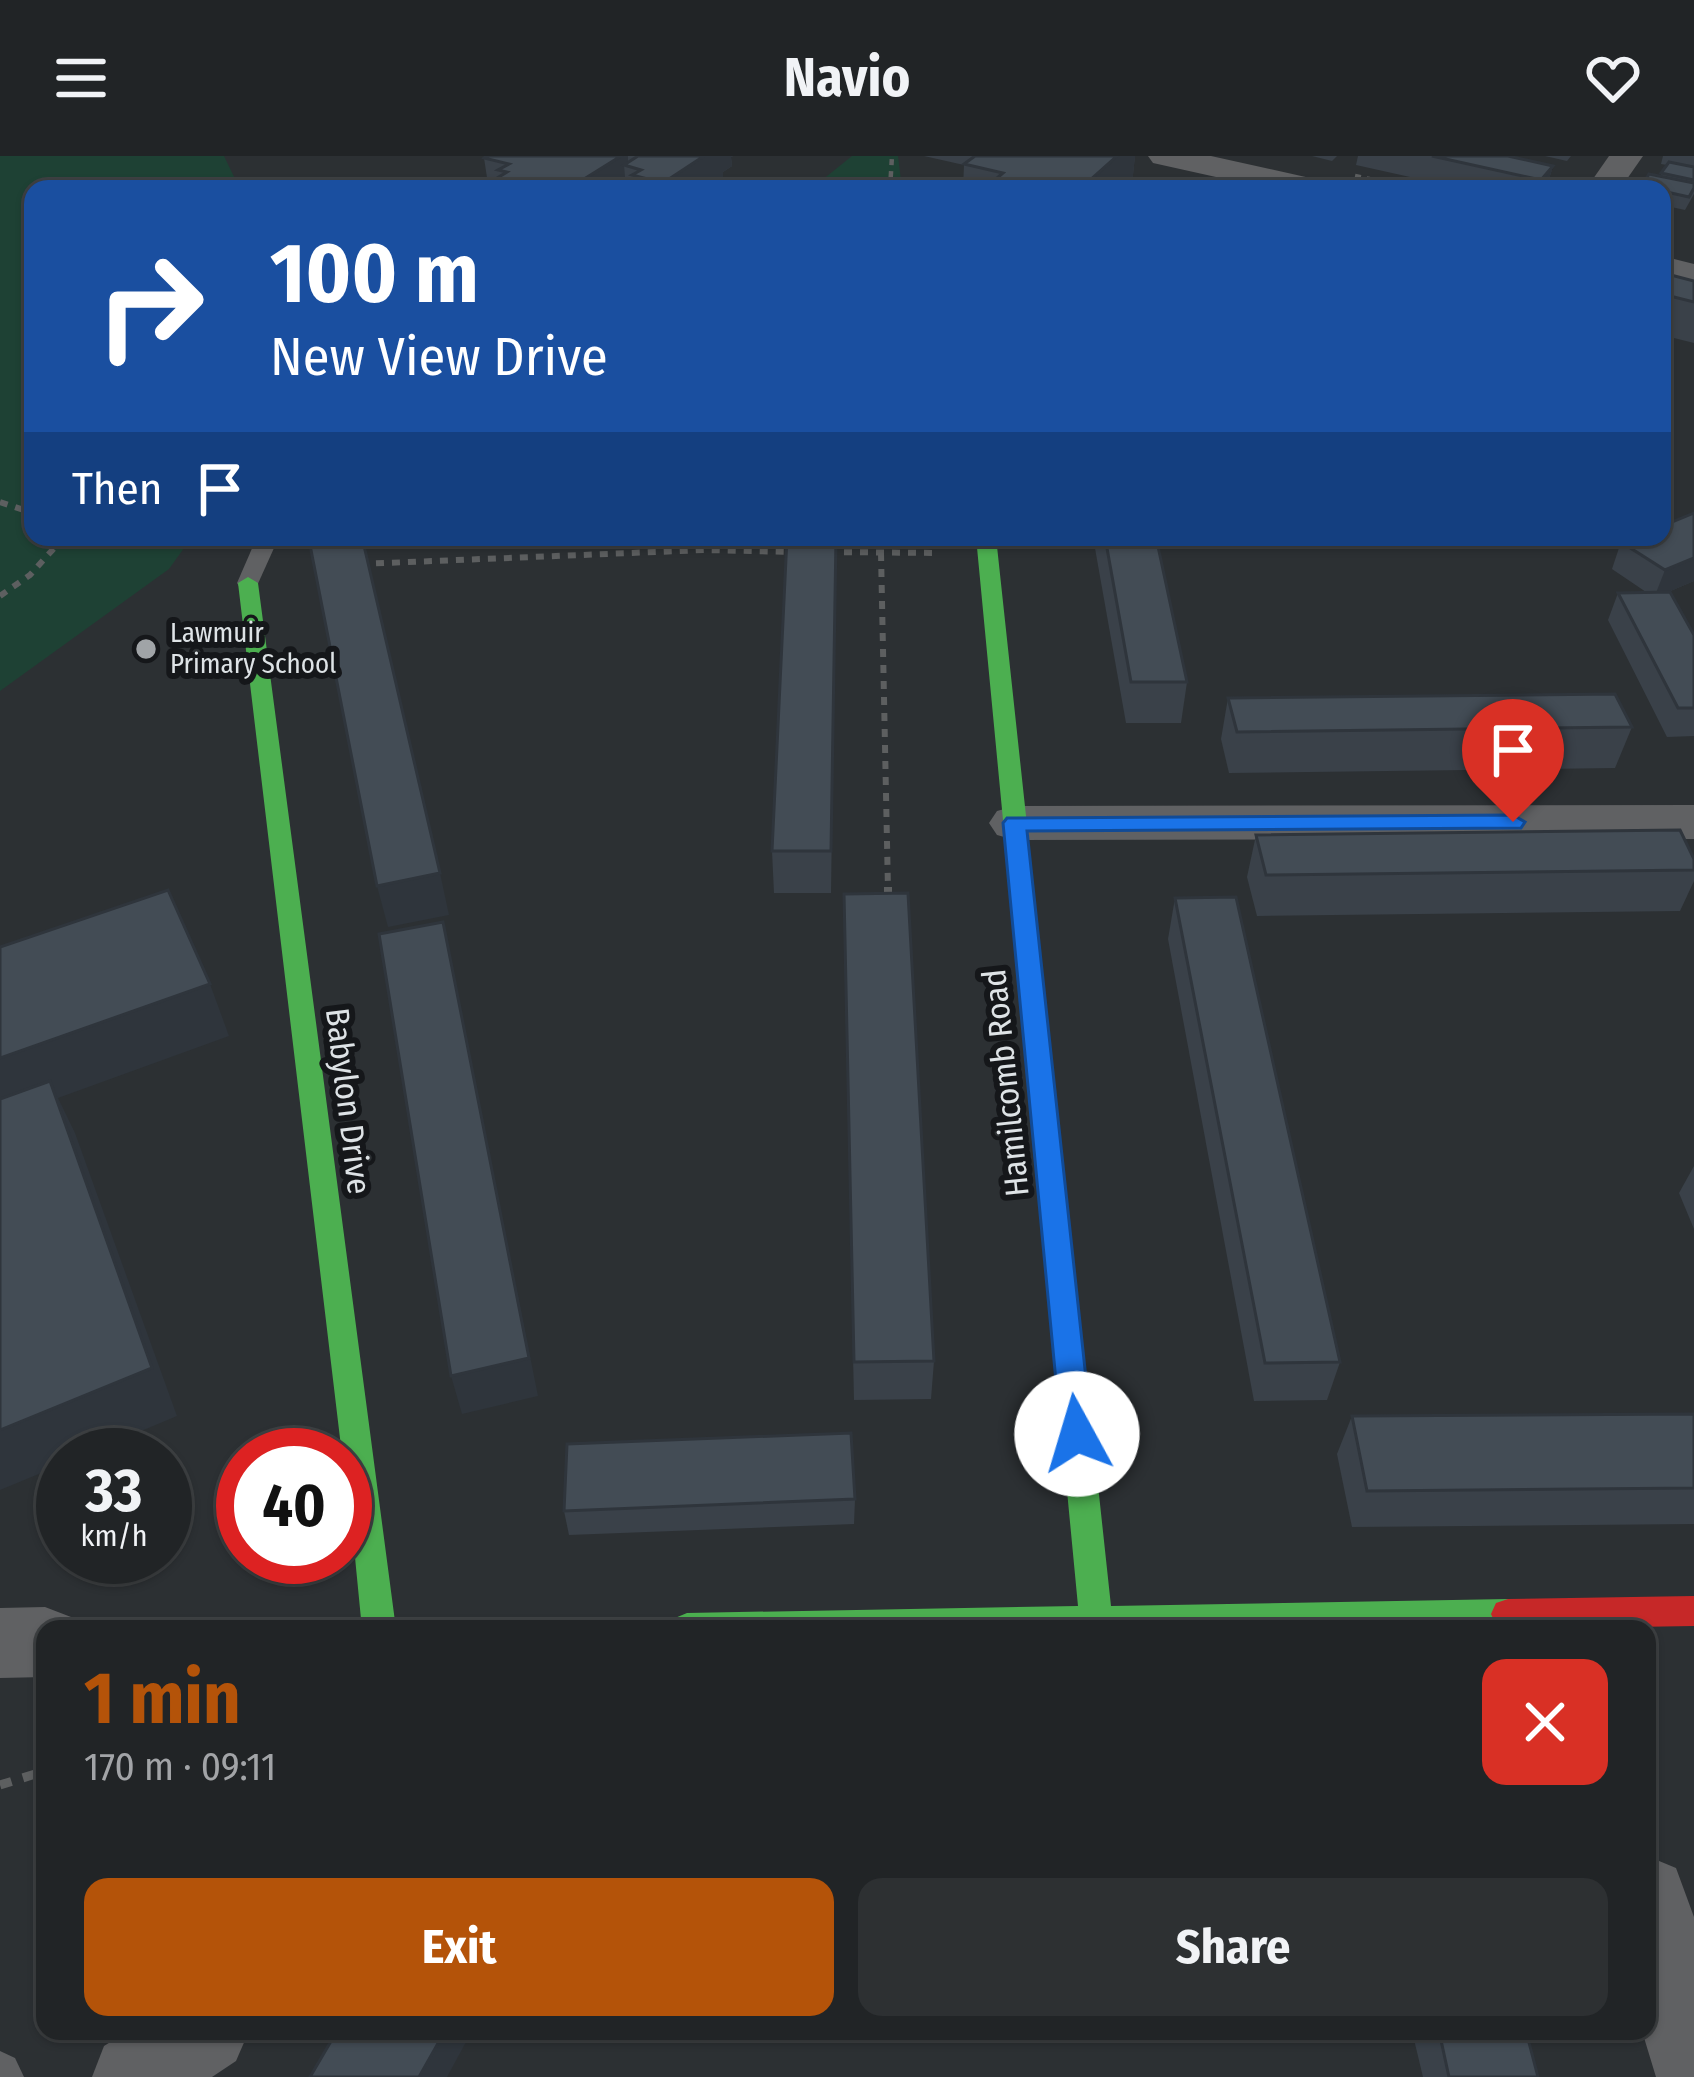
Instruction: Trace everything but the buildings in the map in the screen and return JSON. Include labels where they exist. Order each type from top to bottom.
[{"type":"street","points":[[1165,156],[1255,180]]},
{"type":"street","name":"Hamilcomb Road","points":[[987,546],[1096,1620]]},
{"type":"street","name":"Babylon Drive","points":[[248,583],[378,1620]]},
{"type":"street","points":[[1015,823],[1694,822]]},
{"type":"street","points":[[1582,1620],[1694,1611]]},
{"type":"street","points":[[0,1643],[36,1642]]},
{"type":"street","points":[[1656,1929],[1694,2064]]},
{"type":"street","points":[[135,2077],[192,2040]]},
{"type":"lane","points":[[248,583],[264,546]]},
{"type":"path","points":[[0,596],[30,575],[56,546]]},
{"type":"path","points":[[352,564],[704,550],[881,553],[974,546]]},
{"type":"path","points":[[881,553],[888,903]]},
{"type":"path","points":[[0,1785],[36,1774]]},
{"type":"green space","points":[[0,156],[224,156],[236,180],[24,180],[24,546],[186,546],[169,569],[0,691]]},
{"type":"green space","points":[[852,156],[898,156],[901,180],[822,180]]},
{"type":"traffic: fast","points":[[987,546],[1096,1620]]},
{"type":"traffic: fast","points":[[248,583],[378,1620]]},
{"type":"traffic: fast","points":[[1180,1620],[1508,1614]]},
{"type":"traffic: jam","points":[[1508,1614],[1694,1611]]},
{"type":"place","name":"Lawmuir Primary School","points":[[146,649]]},
{"type":"route","points":[[1077,1434],[1015,823],[1513,822]]}]
